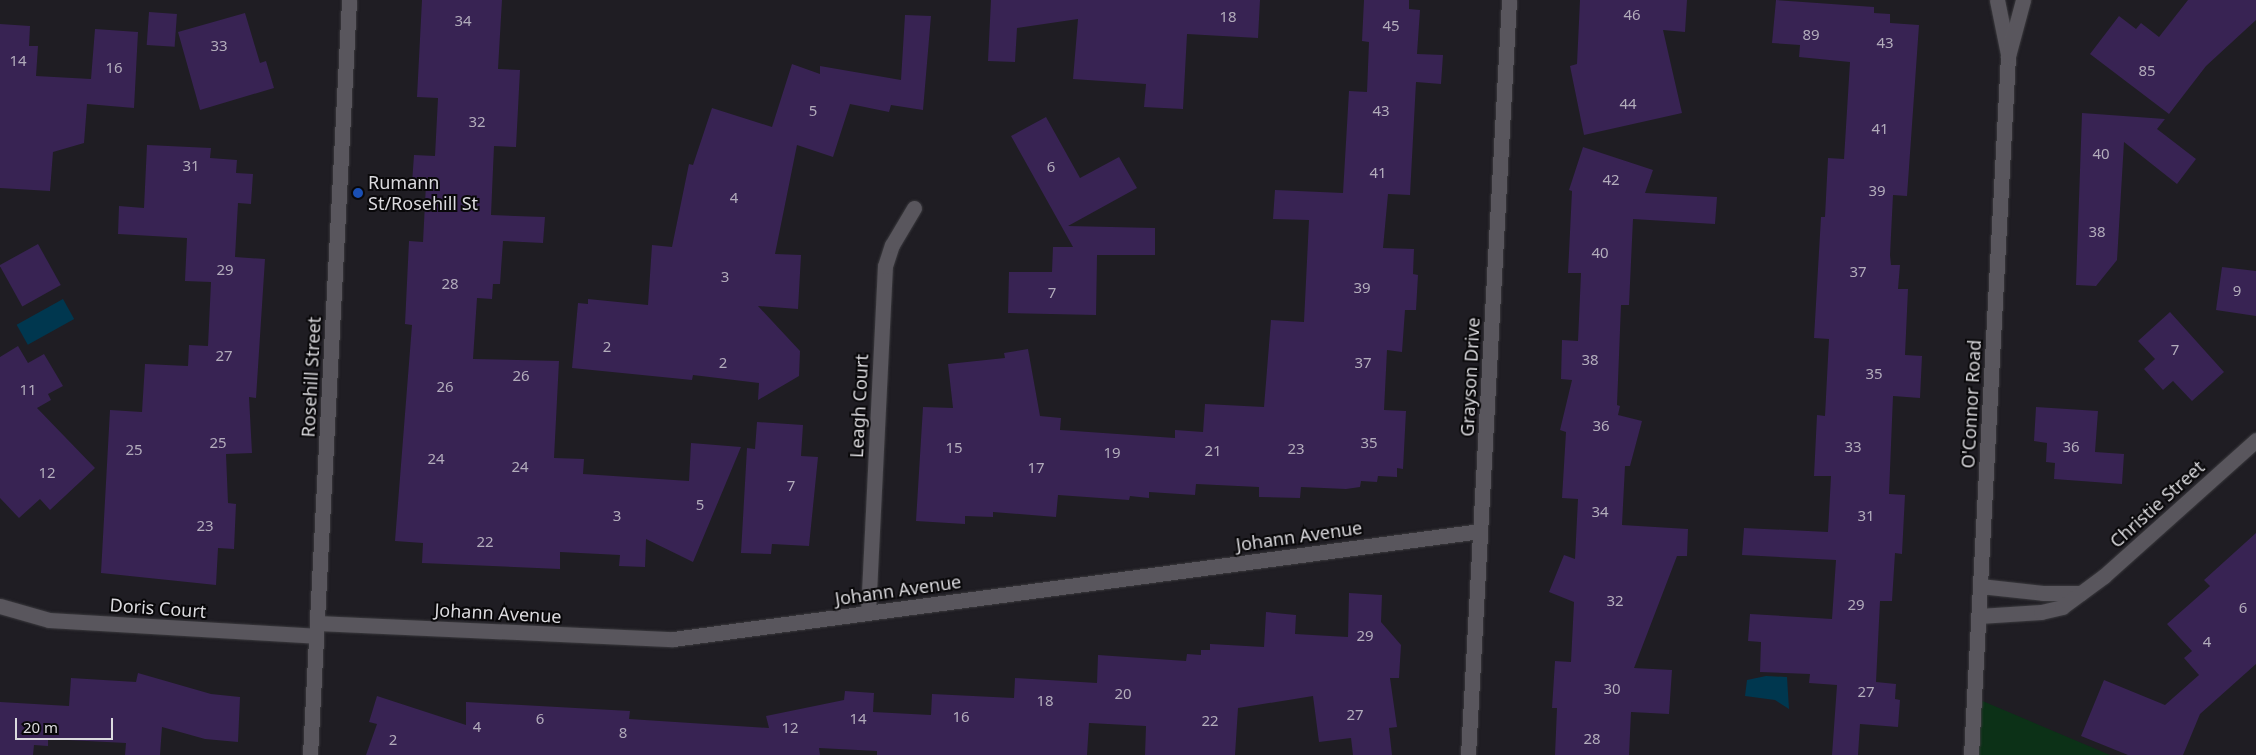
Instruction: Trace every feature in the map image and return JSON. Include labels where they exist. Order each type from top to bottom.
[{"type":"street","name":"Rosehill Street","points":[[310,755],[349,0]]},
{"type":"street","name":"Grayson Drive","points":[[1468,755],[1509,0]]},
{"type":"street","name":"O'Connor Road","points":[[1997,0],[2008,56]]},
{"type":"street","name":"O'Connor Road","points":[[1971,755],[2008,56],[2023,0]]},
{"type":"street","name":"Leagh Court","points":[[868,613],[885,266],[892,245],[914,208]]},
{"type":"street","name":"Christie Street","points":[[1979,616],[2041,612],[2062,607],[2114,568],[2256,440]]},
{"type":"street","name":"Johann Avenue","points":[[317,629],[656,639],[868,613],[1480,531]]},
{"type":"street","points":[[1980,586],[2043,593],[2081,593]]},
{"type":"street","name":"Doris Court","points":[[0,606],[49,620],[317,629]]},
{"type":"green space","points":[[1973,697],[2110,755],[1971,755]]},
{"type":"water","points":[[63,299],[74,319],[28,345],[17,325]]},
{"type":"water","points":[[1766,676],[1787,677],[1789,709],[1775,700],[1745,696],[1747,680]]},
{"type":"building","points":[[422,0],[502,0],[498,69],[520,70],[516,147],[494,146],[491,215],[545,217],[543,243],[503,241],[500,284],[493,284],[492,299],[477,298],[473,359],[559,361],[554,458],[584,459],[583,474],[689,481],[691,443],[741,447],[693,562],[646,539],[645,567],[619,566],[620,555],[560,552],[560,569],[422,563],[423,543],[395,541],[412,325],[405,324],[409,241],[423,242],[426,184],[412,183],[414,155],[435,156],[438,98],[417,97]]},
{"type":"building","points":[[991,0],[1260,0],[1258,38],[1187,34],[1183,109],[1144,107],[1146,84],[1073,79],[1078,19],[1017,28],[1015,62],[988,61]]},
{"type":"building","points":[[1364,0],[1409,0],[1409,9],[1420,10],[1417,54],[1443,55],[1441,84],[1416,82],[1410,195],[1388,194],[1383,248],[1414,249],[1413,274],[1418,275],[1416,310],[1405,310],[1402,352],[1387,350],[1384,410],[1406,411],[1403,469],[1397,468],[1397,477],[1378,476],[1377,482],[1361,481],[1360,487],[1346,489],[1301,487],[1300,498],[1259,497],[1259,487],[1196,484],[1195,495],[1149,492],[1149,498],[1130,496],[1129,500],[1058,495],[1056,517],[993,512],[993,517],[965,516],[965,524],[916,521],[923,407],[953,408],[948,364],[1005,358],[1004,353],[1028,349],[1040,416],[1061,418],[1060,430],[1175,438],[1175,430],[1203,432],[1205,404],[1264,407],[1271,320],[1304,322],[1309,220],[1273,219],[1275,190],[1343,193],[1349,91],[1367,92],[1369,42],[1362,41]]},
{"type":"building","points":[[1580,0],[1687,0],[1685,32],[1663,30],[1682,113],[1584,135],[1570,66],[1577,64]]},
{"type":"building","points":[[1776,0],[1874,7],[1874,13],[1890,14],[1890,23],[1919,25],[1907,196],[1893,195],[1890,255],[1891,265],[1900,265],[1898,289],[1908,289],[1905,355],[1922,356],[1920,398],[1893,396],[1889,494],[1905,495],[1902,554],[1895,553],[1892,601],[1880,601],[1876,682],[1896,684],[1895,699],[1900,700],[1898,727],[1860,724],[1858,755],[1832,755],[1837,685],[1809,683],[1810,674],[1760,672],[1761,642],[1748,641],[1750,614],[1832,619],[1836,560],[1742,555],[1744,528],[1828,532],[1831,476],[1814,476],[1817,415],[1825,416],[1829,339],[1814,338],[1821,217],[1825,217],[1828,158],[1844,159],[1850,62],[1799,57],[1800,45],[1772,43]]},
{"type":"building","points":[[2188,0],[2256,0],[2256,20],[2206,66],[2169,114],[2090,54],[2119,16],[2136,29],[2141,23],[2159,37]]},
{"type":"building","points":[[149,12],[177,14],[175,47],[147,45]]},
{"type":"building","points":[[245,13],[260,63],[266,61],[274,88],[200,110],[178,32]]},
{"type":"building","points":[[905,15],[931,16],[923,110],[891,105],[889,112],[850,104],[833,157],[797,145],[775,254],[801,255],[798,309],[758,306],[800,351],[799,376],[758,400],[759,383],[693,375],[692,380],[572,368],[578,303],[588,304],[588,299],[648,305],[652,245],[672,247],[689,164],[693,165],[712,108],[772,127],[792,64],[820,74],[820,66],[901,80]]},
{"type":"building","points":[[0,24],[30,26],[29,46],[38,46],[36,76],[91,79],[95,29],[138,32],[134,108],[87,104],[84,143],[53,152],[50,191],[0,188]]},
{"type":"building","points":[[2082,113],[2165,119],[2157,129],[2196,159],[2177,184],[2124,142],[2117,260],[2096,286],[2076,285]]},
{"type":"building","points":[[1046,117],[1080,178],[1119,157],[1137,188],[1068,226],[1155,228],[1155,255],[1097,255],[1096,315],[1008,313],[1009,272],[1052,272],[1053,247],[1073,247],[1011,136]]},
{"type":"building","points":[[147,145],[211,148],[210,158],[237,160],[236,173],[253,174],[251,204],[238,203],[235,257],[265,259],[256,398],[249,397],[252,453],[226,454],[228,503],[236,504],[234,549],[218,548],[216,585],[101,573],[110,410],[142,412],[145,364],[188,366],[189,345],[208,346],[211,282],[185,281],[187,238],[118,234],[119,206],[144,208]]},
{"type":"building","points":[[1583,147],[1653,170],[1645,193],[1717,197],[1715,224],[1633,219],[1629,305],[1621,305],[1617,405],[1620,406],[1618,415],[1642,421],[1630,466],[1625,466],[1622,525],[1688,529],[1687,556],[1677,556],[1634,668],[1672,670],[1669,714],[1631,712],[1629,755],[1555,755],[1557,708],[1552,708],[1555,661],[1571,662],[1574,602],[1549,592],[1564,555],[1575,559],[1578,499],[1562,498],[1566,432],[1560,430],[1572,380],[1561,379],[1562,340],[1578,341],[1581,273],[1568,273],[1572,191],[1569,190]]},
{"type":"building","points":[[38,244],[61,285],[22,306],[0,265]]},
{"type":"building","points":[[2222,267],[2256,271],[2256,316],[2216,310]]},
{"type":"building","points":[[2170,312],[2224,372],[2192,401],[2173,381],[2163,390],[2144,369],[2155,359],[2138,341]]},
{"type":"building","points":[[18,346],[28,363],[44,354],[63,386],[48,394],[51,400],[37,408],[95,468],[50,510],[40,499],[19,518],[0,498],[0,357]]},
{"type":"building","points":[[2036,407],[2098,411],[2095,452],[2124,454],[2122,484],[2054,479],[2055,463],[2046,462],[2047,443],[2034,441]]},
{"type":"building","points":[[757,422],[803,425],[801,456],[818,457],[809,546],[772,544],[771,554],[741,553],[747,448],[755,449]]},
{"type":"building","points":[[2256,533],[2256,664],[2200,714],[2183,755],[2128,755],[2081,736],[2104,680],[2165,705],[2199,675],[2184,658],[2192,651],[2167,624],[2210,586],[2204,580]]},
{"type":"building","points":[[1349,593],[1382,595],[1381,622],[1401,645],[1399,678],[1390,678],[1397,727],[1389,728],[1392,755],[1353,755],[1351,738],[1319,742],[1313,696],[1238,708],[1235,755],[1145,755],[1146,726],[1089,723],[1087,755],[877,755],[877,751],[819,748],[820,755],[366,755],[377,724],[369,722],[377,696],[466,725],[466,702],[630,711],[629,719],[769,728],[766,716],[844,700],[845,691],[874,693],[873,712],[931,715],[932,694],[1014,698],[1015,678],[1097,683],[1098,655],[1186,661],[1187,654],[1201,655],[1201,650],[1210,650],[1210,644],[1264,647],[1266,612],[1296,615],[1295,634],[1348,637]]},
{"type":"building","points":[[138,673],[211,694],[240,697],[238,742],[205,739],[162,727],[160,755],[125,755],[126,743],[48,739],[48,746],[34,745],[33,755],[0,755],[0,702],[69,706],[71,678],[136,682]]},
{"type":"place","name":"Rumann St/Rosehill St","points":[[358,193]]}]
